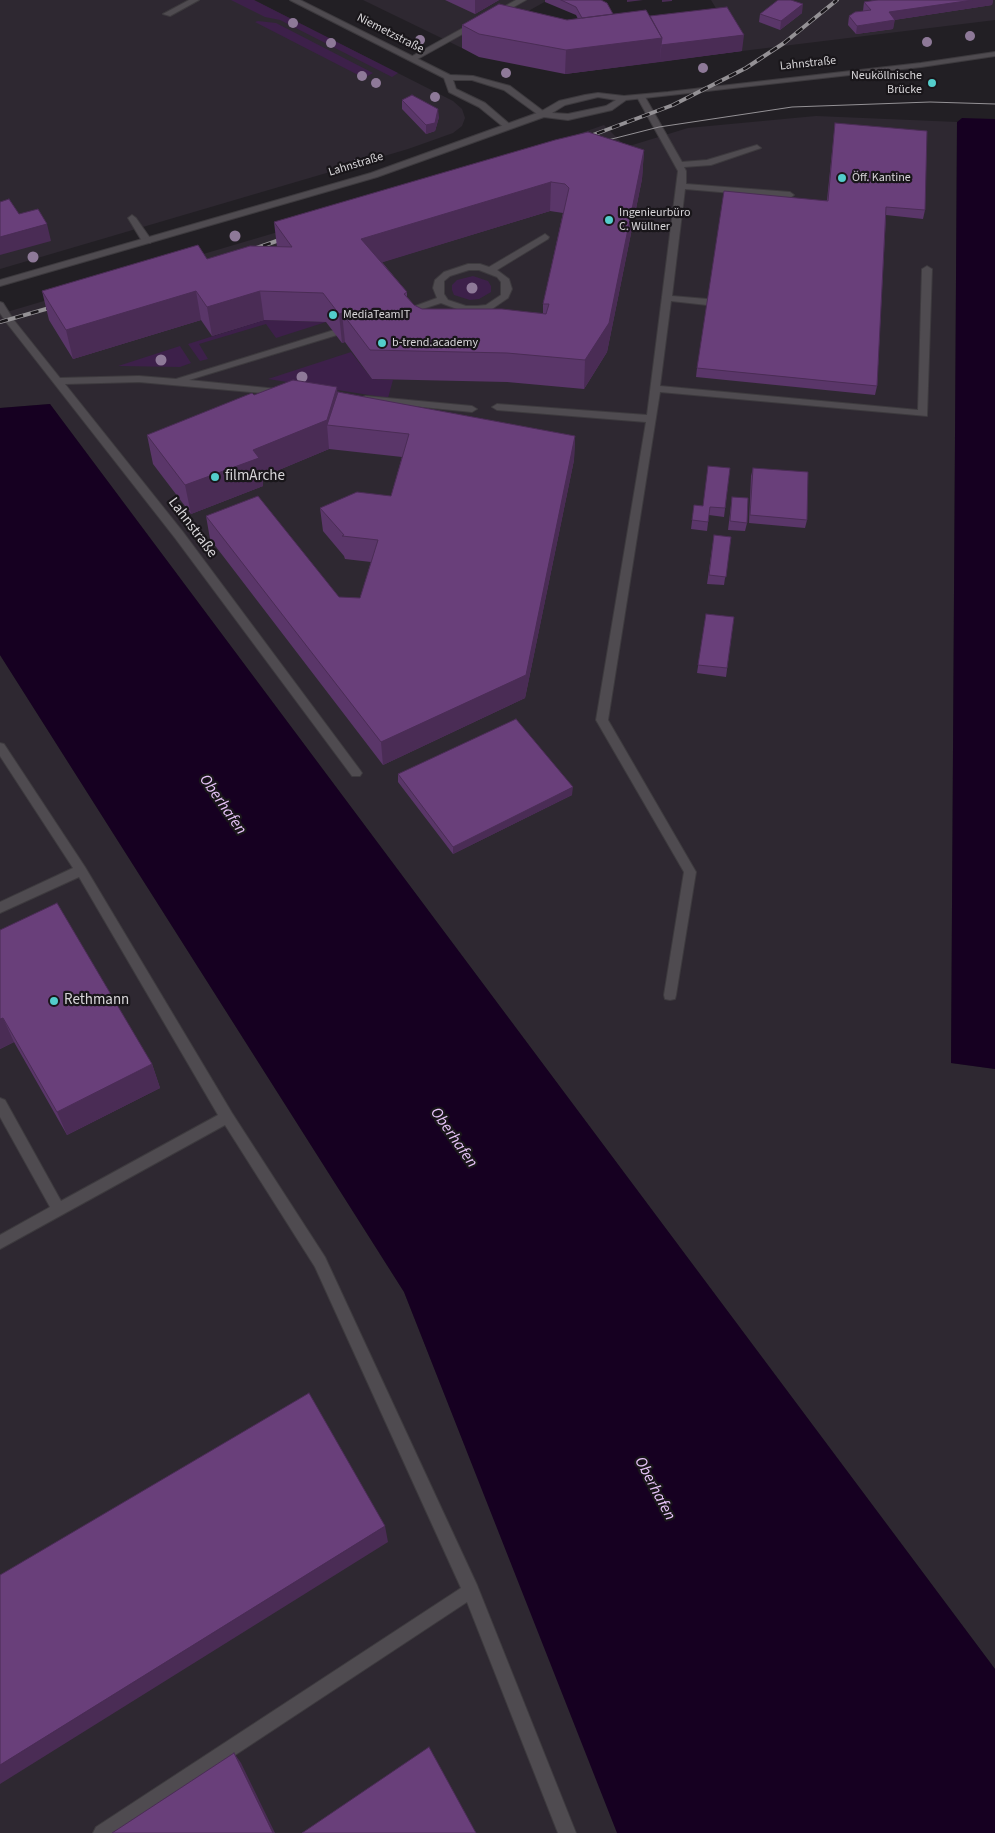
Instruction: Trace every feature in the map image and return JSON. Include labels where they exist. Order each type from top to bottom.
[{"type":"street","points":[[167,14],[195,0]]},
{"type":"street","name":"Niemetzstraße","points":[[294,0],[448,77],[473,78],[507,88],[543,114]]},
{"type":"street","points":[[488,18],[522,0]]},
{"type":"street","points":[[411,59],[480,22]]},
{"type":"street","name":"Lahnstraße","points":[[0,283],[374,175],[543,114],[562,103],[585,97],[598,95],[624,98],[845,74],[995,54]]},
{"type":"street","name":"Niemetzstraße","points":[[448,77],[452,90],[482,105],[510,126]]},
{"type":"street","points":[[640,96],[682,170],[656,389],[602,720],[690,872],[670,995]]},
{"type":"street","name":"Lahnstraße","points":[[543,114],[568,117],[609,108],[624,98]]},
{"type":"street","points":[[679,164],[708,163],[757,148]]},
{"type":"street","points":[[681,186],[790,195]]},
{"type":"street","points":[[132,218],[148,241]]},
{"type":"street","points":[[491,270],[545,237]]},
{"type":"street","points":[[468,267],[491,270],[506,281],[505,296],[499,302],[489,307],[465,309],[443,300],[438,288],[440,280],[446,274],[468,267]]},
{"type":"street","points":[[656,389],[923,414],[926,269]]},
{"type":"street","points":[[667,298],[707,302]]},
{"type":"street","points":[[401,312],[443,300]]},
{"type":"street","name":"Lahnstraße","points":[[0,305],[57,381],[179,535],[356,774]]},
{"type":"street","points":[[173,382],[334,333]]},
{"type":"street","points":[[57,381],[139,379],[297,393]]},
{"type":"street","points":[[355,398],[472,409]]},
{"type":"street","points":[[497,407],[651,419]]},
{"type":"street","points":[[0,747],[81,870],[227,1117],[320,1262],[471,1591],[567,1833]]},
{"type":"street","points":[[0,908],[81,870]]},
{"type":"street","points":[[0,1104],[59,1210]]},
{"type":"street","points":[[0,1242],[227,1117]]},
{"type":"street","points":[[102,1833],[442,1608],[471,1591]]},
{"type":"shaded area","points":[[0,0],[254,0],[453,101],[462,109],[465,118],[462,126],[453,133],[408,149],[0,269]]},
{"type":"shaded area","points":[[231,0],[254,0],[398,73],[392,77],[280,20],[265,17]]},
{"type":"shaded area","points":[[363,0],[548,0],[462,48]]},
{"type":"shaded area","points":[[711,0],[995,0],[995,20],[742,51]]},
{"type":"shaded area","points":[[255,22],[276,23],[373,73],[364,78]]},
{"type":"shaded area","points":[[816,116],[957,122],[951,1063],[995,1069],[995,1669],[50,404],[0,408],[0,314],[400,196],[604,125],[626,147],[688,128]]},
{"type":"shaded area","points":[[473,276],[488,281],[491,286],[491,292],[479,299],[470,300],[454,295],[452,285],[457,280]]},
{"type":"shaded area","points":[[264,320],[326,322],[276,338],[266,324],[199,344],[208,359],[200,361],[188,344]]},
{"type":"shaded area","points":[[180,346],[191,363],[180,367],[118,366]]},
{"type":"shaded area","points":[[351,352],[372,379],[393,380],[388,398],[268,379]]},
{"type":"shaded area","points":[[0,655],[404,1292],[619,1833],[0,1833]]},
{"type":"water","points":[[962,118],[995,119],[995,1069],[951,1063],[957,122]]},
{"type":"water","name":"Oberhafen","points":[[50,404],[995,1669],[995,1833],[617,1833],[404,1292],[0,655],[0,408]]},
{"type":"building","points":[[561,0],[601,0],[607,3],[613,14],[582,18],[576,7]]},
{"type":"building","points":[[778,0],[791,0],[803,4],[781,21],[760,14]]},
{"type":"building","points":[[877,0],[973,0],[889,12],[895,20],[857,26],[849,16],[855,12],[871,10],[864,2]]},
{"type":"building","points":[[499,4],[567,20],[646,10],[662,38],[566,50],[479,34],[462,25]]},
{"type":"building","points":[[727,7],[744,35],[661,45],[662,38],[650,16]]},
{"type":"building","points":[[412,95],[438,109],[435,123],[426,125],[402,100]]},
{"type":"building","points":[[835,123],[927,131],[925,210],[886,207],[877,386],[697,368],[724,191],[828,201]]},
{"type":"building","points":[[588,132],[644,150],[609,323],[585,360],[507,353],[370,350],[342,313],[339,314],[323,293],[260,291],[207,307],[196,291],[66,330],[42,291],[198,245],[207,259],[250,246],[292,247],[274,222]],"holes":[[[551,182],[565,184],[569,188],[543,304],[549,304],[546,314],[502,309],[422,309],[414,305],[404,294],[407,292],[361,239]]]},
{"type":"building","points":[[9,199],[19,214],[38,209],[47,224],[0,237],[0,202]]},
{"type":"building","points":[[293,380],[337,387],[327,420],[253,450],[259,458],[185,485],[147,435],[252,393],[254,395]]},
{"type":"building","points":[[338,392],[575,436],[526,675],[381,742],[206,516],[258,496],[339,597],[360,598],[378,540],[342,536],[344,535],[320,508],[357,492],[391,496],[409,434],[327,425]]},
{"type":"building","points":[[708,466],[730,468],[725,508],[710,507],[708,522],[692,520],[694,505],[703,506]]},
{"type":"building","points":[[753,468],[808,472],[807,520],[750,515]]},
{"type":"building","points":[[732,497],[748,498],[747,523],[730,521]]},
{"type":"building","points":[[714,535],[731,537],[726,577],[709,575]]},
{"type":"building","points":[[706,614],[734,617],[727,668],[698,665]]},
{"type":"building","points":[[516,719],[573,787],[453,847],[398,774]]},
{"type":"building","name":"Rethmann","points":[[57,903],[152,1064],[57,1112],[3,1018],[0,1019],[0,930]]},
{"type":"building","points":[[309,1393],[385,1526],[0,1765],[0,1575]]},
{"type":"building","points":[[429,1747],[476,1833],[302,1833]]},
{"type":"building","points":[[234,1753],[273,1833],[112,1833]]},
{"type":"tram line","points":[[596,143],[659,127],[792,107],[930,102],[995,104]]},
{"type":"railway","points":[[582,139],[673,105],[746,68],[784,43],[837,0]]},
{"type":"railway","points":[[248,251],[288,237]]},
{"type":"railway","points":[[0,322],[60,305]]},
{"type":"place","name":"Neuköllnische Brücke","points":[[932,83]]},
{"type":"place","name":"Öff. Kantine","points":[[842,178]]},
{"type":"place","name":"Ingenieurbüro C. Wüllner","points":[[609,220]]},
{"type":"place","name":"MediaTeamIT","points":[[333,315]]},
{"type":"place","name":"b-trend.academy","points":[[382,343]]},
{"type":"place","name":"filmArche","points":[[215,477]]},
{"type":"place","name":"Rethmann","points":[[54,1001]]}]
